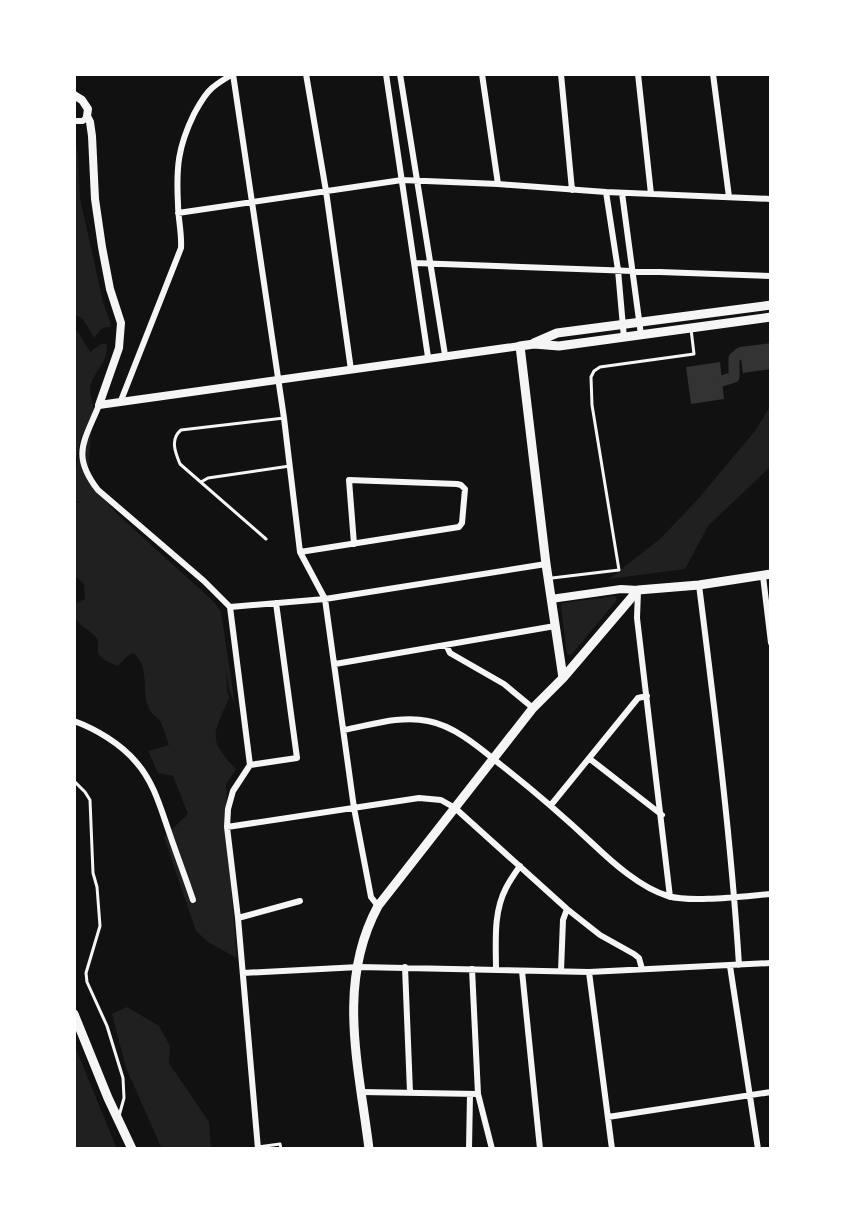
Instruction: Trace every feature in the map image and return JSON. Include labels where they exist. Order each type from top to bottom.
[{"type":"main road","points":[[534,344],[557,333],[771,305]]},
{"type":"main road","points":[[563,678],[520,346],[559,346],[771,317]]},
{"type":"main road","points":[[369,1149],[352,1008],[359,955],[378,906],[533,708],[563,678],[638,590],[767,575]]},
{"type":"main road","points":[[74,1014],[132,1149]]},
{"type":"street","points":[[120,403],[181,248],[176,177],[182,141],[199,104],[212,88],[233,74],[284,418],[300,552],[325,599],[354,808],[371,897],[378,906]]},
{"type":"street","points":[[306,74],[351,370]]},
{"type":"street","points":[[386,74],[428,357]]},
{"type":"street","points":[[400,74],[445,355]]},
{"type":"street","points":[[482,74],[498,184]]},
{"type":"street","points":[[561,74],[572,190]]},
{"type":"street","points":[[638,74],[651,194]]},
{"type":"street","points":[[713,74],[729,197]]},
{"type":"street","points":[[74,95],[86,103],[88,109],[83,121],[74,121]]},
{"type":"street","points":[[87,116],[92,136],[95,199],[102,247],[110,289],[121,323],[119,348],[81,448],[82,462],[87,476],[98,490],[230,607],[250,765],[233,791],[227,827],[258,1148]]},
{"type":"street","points":[[178,213],[402,180],[771,199]]},
{"type":"street","points":[[606,192],[624,338]]},
{"type":"street","points":[[622,193],[641,335]]},
{"type":"street","points":[[415,263],[771,276]]},
{"type":"street","points":[[99,405],[520,346]]},
{"type":"street","points":[[300,552],[354,544],[459,527],[466,493],[457,484],[349,480],[354,544]]},
{"type":"street","points":[[230,607],[325,599],[546,564]]},
{"type":"street","points":[[767,575],[771,643]]},
{"type":"street","points":[[699,585],[724,788],[739,965]]},
{"type":"street","points":[[551,599],[621,589],[638,590],[637,618],[670,897]]},
{"type":"street","points":[[250,765],[297,758],[276,603]]},
{"type":"street","points":[[335,664],[555,626]]},
{"type":"street","points":[[446,645],[450,653],[504,684],[533,708]]},
{"type":"street","points":[[551,805],[638,698],[647,696]]},
{"type":"street","points":[[344,730],[391,721],[426,720],[439,723],[463,736],[493,759],[551,805],[625,872],[658,892],[670,897],[771,894]]},
{"type":"street","points":[[74,721],[90,726],[127,753],[147,777],[193,900]]},
{"type":"street","points":[[590,759],[662,815]]},
{"type":"street","points":[[227,827],[430,798],[441,800],[455,808],[567,909],[600,935],[639,958],[642,969]]},
{"type":"street","points":[[496,970],[499,906],[505,889],[520,866]]},
{"type":"street","points":[[238,918],[300,901]]},
{"type":"street","points":[[561,971],[563,920],[567,909]]},
{"type":"street","points":[[243,973],[359,967],[589,972],[771,963]]},
{"type":"street","points":[[730,966],[758,1149]]},
{"type":"street","points":[[405,967],[410,1092]]},
{"type":"street","points":[[469,1149],[474,1094],[472,969]]},
{"type":"street","points":[[522,971],[540,1149]]},
{"type":"street","points":[[589,972],[612,1149]]},
{"type":"street","points":[[362,1092],[474,1094]]},
{"type":"street","points":[[608,1117],[771,1092]]},
{"type":"street","points":[[474,1094],[492,1149]]},
{"type":"lane","points":[[548,578],[619,570],[592,405],[591,377],[594,371],[600,367],[694,354],[691,329]]},
{"type":"lane","points":[[266,539],[180,464],[174,440],[181,430],[284,418]]},
{"type":"lane","points":[[201,482],[208,478],[290,466]]},
{"type":"lane","points":[[74,781],[90,800],[93,873],[100,926],[87,982],[107,1026],[123,1078],[124,1098],[118,1118]]},
{"type":"lane","points":[[258,1148],[280,1144],[281,1149]]},
{"type":"shaded area","points":[[75,141],[80,198],[103,302],[111,324],[94,338],[83,319],[74,314]]},
{"type":"shaded area","points":[[74,331],[78,332],[90,352],[101,344],[107,344],[107,352],[91,383],[94,410],[81,438],[74,466]]},
{"type":"shaded area","points":[[771,343],[771,369],[743,373],[739,347]]},
{"type":"shaded area","points":[[720,362],[724,399],[691,404],[686,367]]},
{"type":"shaded area","points":[[771,405],[771,466],[708,526],[685,569],[609,579],[660,539],[698,499],[755,431]]},
{"type":"shaded area","points":[[92,420],[88,476],[91,483],[116,513],[214,602],[221,612],[235,705],[226,669],[229,698],[216,735],[220,750],[236,769],[226,784],[237,958],[208,942],[196,931],[164,837],[188,814],[173,776],[158,773],[148,751],[169,745],[160,721],[148,705],[142,665],[133,653],[118,666],[106,661],[98,654],[98,640],[81,625],[74,612],[74,604],[85,599],[84,584],[74,575],[74,502],[82,503],[74,500],[75,479],[78,459]]},
{"type":"shaded area","points":[[615,596],[617,600],[571,655],[567,654],[563,603]]},
{"type":"shaded area","points":[[127,1007],[159,1026],[170,1046],[169,1063],[209,1122],[211,1149],[162,1149],[126,1068],[112,1014]]},
{"type":"shaded area","points":[[74,1044],[117,1149],[74,1149]]},
{"type":"waterway","points":[[722,381],[734,377],[734,358],[740,353]]}]
